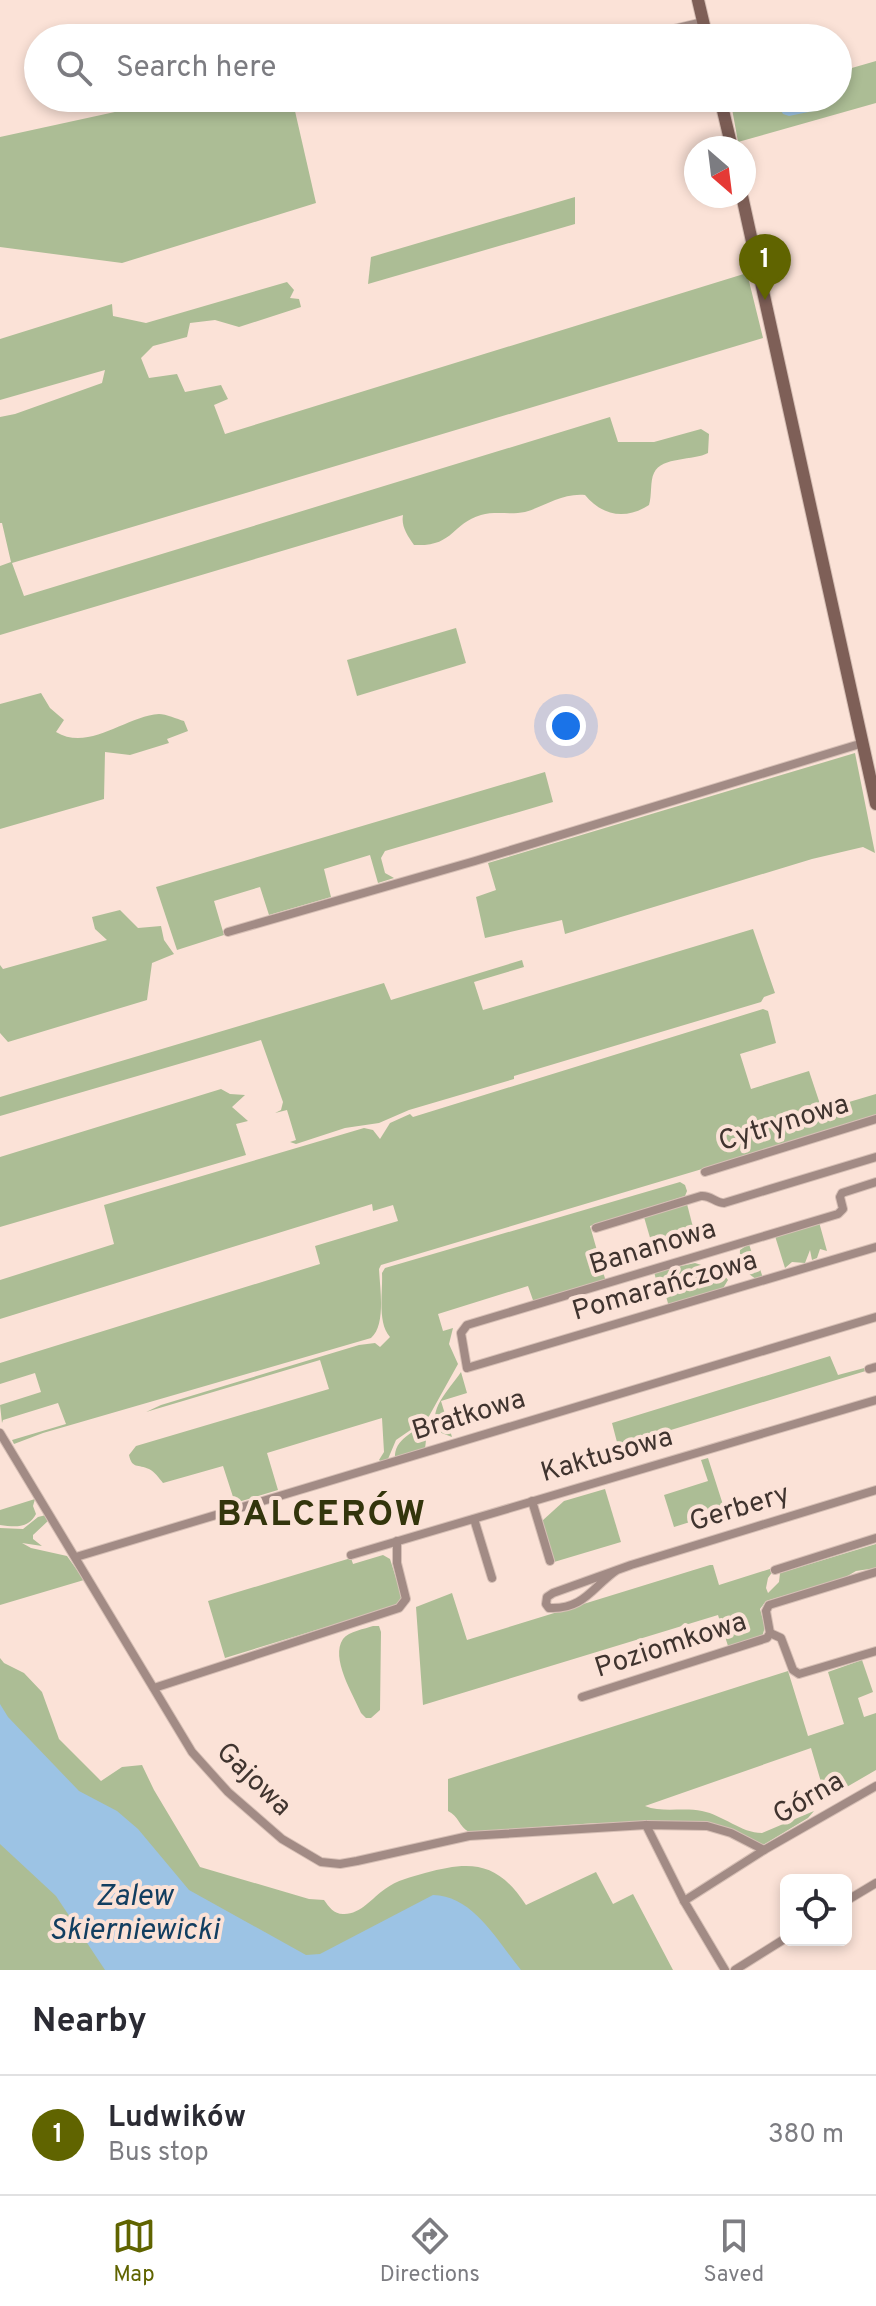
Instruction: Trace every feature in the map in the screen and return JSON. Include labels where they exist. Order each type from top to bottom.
[{"type":"street","points":[[695,24],[703,22],[698,0]]},
{"type":"street","points":[[723,112],[729,136]]},
{"type":"street","points":[[745,208],[876,804]]},
{"type":"street","points":[[228,932],[475,861],[863,743]]},
{"type":"street","name":"Cytrynowa","points":[[705,1172],[876,1119]]},
{"type":"street","points":[[596,1228],[701,1196],[710,1196],[724,1203],[876,1157]]},
{"type":"street","name":"Bananowa","points":[[467,1368],[461,1333],[467,1325],[838,1214],[843,1209],[841,1194],[876,1182]]},
{"type":"street","name":"Pomarańczowa","points":[[467,1368],[876,1247]]},
{"type":"street","name":"Bratkowa","points":[[76,1557],[876,1317]]},
{"type":"street","name":"Kaktusowa","points":[[351,1555],[876,1400]]},
{"type":"street","name":"Gajowa","points":[[0,1433],[192,1752],[228,1792],[282,1839],[321,1862],[340,1864],[469,1836],[646,1825],[707,1826],[731,1833],[764,1850]]},
{"type":"street","name":"Gerbery","points":[[599,1582],[553,1593],[547,1597],[546,1604],[555,1608],[577,1603],[615,1571],[876,1490]]},
{"type":"street","points":[[532,1501],[550,1561]]},
{"type":"street","points":[[474,1519],[492,1578]]},
{"type":"street","points":[[775,1570],[876,1538]]},
{"type":"street","points":[[154,1688],[399,1608],[406,1599],[397,1563],[397,1541]]},
{"type":"street","name":"Poziomkowa","points":[[582,1697],[767,1638],[770,1633],[766,1616],[769,1605],[876,1572]]},
{"type":"street","name":"Poziomkowa","points":[[770,1633],[781,1638],[793,1670],[799,1674],[876,1651]]},
{"type":"street","name":"Górna","points":[[684,1901],[764,1850],[876,1786]]},
{"type":"street","points":[[646,1825],[684,1901],[725,1970]]},
{"type":"street","points":[[852,1897],[876,1883]]},
{"type":"street","points":[[735,1970],[780,1942]]},
{"type":"green space","points":[[876,61],[876,103],[852,110],[852,68]]},
{"type":"green space","points":[[115,112],[295,112],[316,203],[122,263],[0,247],[0,137]]},
{"type":"green space","points":[[733,112],[844,112],[756,137],[737,136]]},
{"type":"green space","points":[[575,197],[575,224],[368,284],[371,257]]},
{"type":"green space","points":[[747,273],[763,338],[12,563],[24,596],[610,417],[618,442],[654,442],[701,429],[709,434],[708,453],[671,461],[658,468],[653,476],[649,505],[640,510],[615,514],[599,508],[585,495],[569,496],[525,512],[481,515],[445,539],[427,545],[414,545],[404,527],[403,515],[0,635],[0,566],[11,562],[0,523],[0,417],[102,383],[105,370],[0,400],[0,339],[112,304],[113,316],[146,323],[287,282],[294,290],[290,298],[299,299],[301,307],[239,327],[215,320],[190,323],[187,337],[153,346],[141,358],[149,378],[177,374],[185,392],[221,385],[228,399],[214,405],[225,434]]},
{"type":"green space","points":[[456,628],[466,663],[357,696],[347,660]]},
{"type":"green space","points":[[41,693],[50,708],[64,720],[56,732],[69,737],[94,736],[159,714],[184,721],[188,731],[167,739],[169,743],[130,755],[105,752],[104,799],[0,829],[0,704]]},
{"type":"green space","points":[[855,753],[875,853],[863,847],[812,859],[565,934],[562,920],[485,938],[476,897],[496,890],[488,863]]},
{"type":"green space","points":[[545,772],[553,802],[385,851],[381,858],[385,873],[394,878],[378,883],[370,855],[324,869],[331,897],[269,915],[260,887],[214,901],[224,935],[177,950],[156,887]]},
{"type":"green space","points":[[120,910],[138,928],[161,926],[164,940],[174,954],[152,963],[147,1000],[8,1042],[0,1033],[0,965],[3,969],[107,940],[95,929],[92,917]]},
{"type":"green space","points":[[753,929],[775,993],[764,997],[761,1002],[514,1076],[514,1079],[409,1110],[379,1123],[345,1128],[296,1144],[290,1142],[296,1140],[287,1110],[275,1113],[281,1110],[283,1102],[261,1040],[0,1116],[0,1097],[384,983],[391,1000],[522,960],[524,967],[474,982],[483,1010]]},
{"type":"green space","points":[[763,1009],[768,1011],[776,1043],[740,1054],[751,1089],[809,1071],[822,1110],[876,1094],[876,1117],[381,1265],[379,1325],[371,1338],[14,1444],[12,1440],[66,1424],[58,1403],[3,1420],[2,1423],[0,1405],[41,1392],[35,1373],[0,1384],[0,1363],[320,1264],[315,1246],[398,1221],[393,1205],[373,1211],[372,1204],[0,1319],[0,1280],[114,1244],[104,1205],[364,1128],[373,1130],[380,1139],[390,1123],[410,1114],[413,1117]]},
{"type":"green space","points":[[221,1089],[230,1094],[245,1095],[232,1107],[248,1121],[236,1124],[246,1155],[0,1227],[0,1157]]},
{"type":"green space","points":[[680,1182],[685,1185],[685,1196],[590,1226],[606,1282],[534,1303],[528,1286],[438,1314],[443,1331],[453,1328],[449,1344],[458,1364],[428,1418],[396,1440],[388,1459],[379,1460],[384,1452],[382,1418],[267,1453],[278,1490],[235,1503],[223,1466],[163,1483],[151,1470],[134,1464],[130,1459],[129,1455],[136,1446],[329,1389],[320,1360],[146,1412],[359,1345],[375,1343],[380,1347],[390,1337],[382,1316],[382,1273],[385,1268]]},
{"type":"green space","points":[[687,1204],[695,1235],[653,1248],[644,1217]]},
{"type":"green space","points":[[819,1222],[827,1251],[820,1249],[817,1258],[812,1260],[810,1250],[805,1263],[792,1262],[785,1268],[775,1236]]},
{"type":"green space","points":[[749,1244],[763,1278],[752,1277],[742,1263],[740,1250]]},
{"type":"green space","points":[[695,1263],[721,1271],[728,1280],[722,1290],[669,1307],[664,1289],[659,1290],[654,1272]]},
{"type":"green space","points":[[830,1356],[838,1375],[868,1367],[869,1370],[618,1446],[612,1423]]},
{"type":"green space","points":[[461,1372],[467,1393],[441,1401],[452,1437],[439,1432],[435,1416],[441,1400]]},
{"type":"green space","points":[[428,1422],[425,1449],[395,1458],[401,1441]]},
{"type":"green space","points":[[708,1458],[725,1511],[674,1527],[664,1495],[708,1481],[701,1460]]},
{"type":"green space","points":[[605,1489],[621,1542],[554,1562],[542,1521],[564,1501]]},
{"type":"green space","points":[[35,1499],[33,1506],[36,1514],[25,1525],[0,1525],[0,1510]]},
{"type":"green space","points":[[46,1515],[49,1520],[33,1535],[33,1539],[42,1546],[22,1543],[67,1556],[84,1580],[0,1605],[0,1528],[23,1529],[38,1517]]},
{"type":"green space","points":[[876,1544],[876,1568],[856,1571],[844,1578],[766,1601],[760,1609],[765,1627],[762,1637],[729,1649],[718,1615],[423,1705],[416,1607],[452,1593],[467,1640],[710,1565],[713,1565],[719,1585],[776,1567],[768,1578],[768,1593],[779,1582],[780,1573]]},
{"type":"green space","points":[[383,1555],[390,1559],[402,1597],[398,1605],[225,1658],[208,1601],[351,1558],[353,1564]]},
{"type":"green space","points":[[379,1626],[381,1632],[380,1710],[371,1718],[366,1718],[344,1676],[339,1656],[343,1639]]},
{"type":"green space","points":[[0,1658],[24,1673],[42,1692],[59,1739],[101,1781],[122,1767],[142,1765],[200,1867],[309,1899],[324,1900],[340,1914],[360,1909],[394,1883],[457,1866],[483,1868],[494,1873],[516,1891],[526,1905],[596,1872],[613,1904],[633,1894],[673,1970],[0,1970]]},
{"type":"green space","points":[[862,1660],[873,1692],[858,1698],[864,1717],[876,1713],[876,1770],[826,1799],[811,1748],[645,1806],[702,1811],[762,1833],[814,1811],[808,1818],[763,1845],[729,1829],[703,1822],[597,1823],[469,1832],[448,1811],[448,1779],[788,1671],[808,1736],[844,1724],[828,1672]]},
{"type":"water","points":[[782,112],[808,112],[789,116]]},
{"type":"water","name":"Zalew Skierniewicki","points":[[0,1704],[8,1717],[79,1791],[117,1811],[138,1829],[189,1890],[306,1955],[320,1954],[433,1895],[448,1897],[473,1912],[521,1970],[105,1970],[56,1896],[0,1844]]},
{"type":"place","name":"Ludwików","points":[[765,300]]},
{"type":"district","name":"BALCERÓW","points":[[322,1516]]}]
